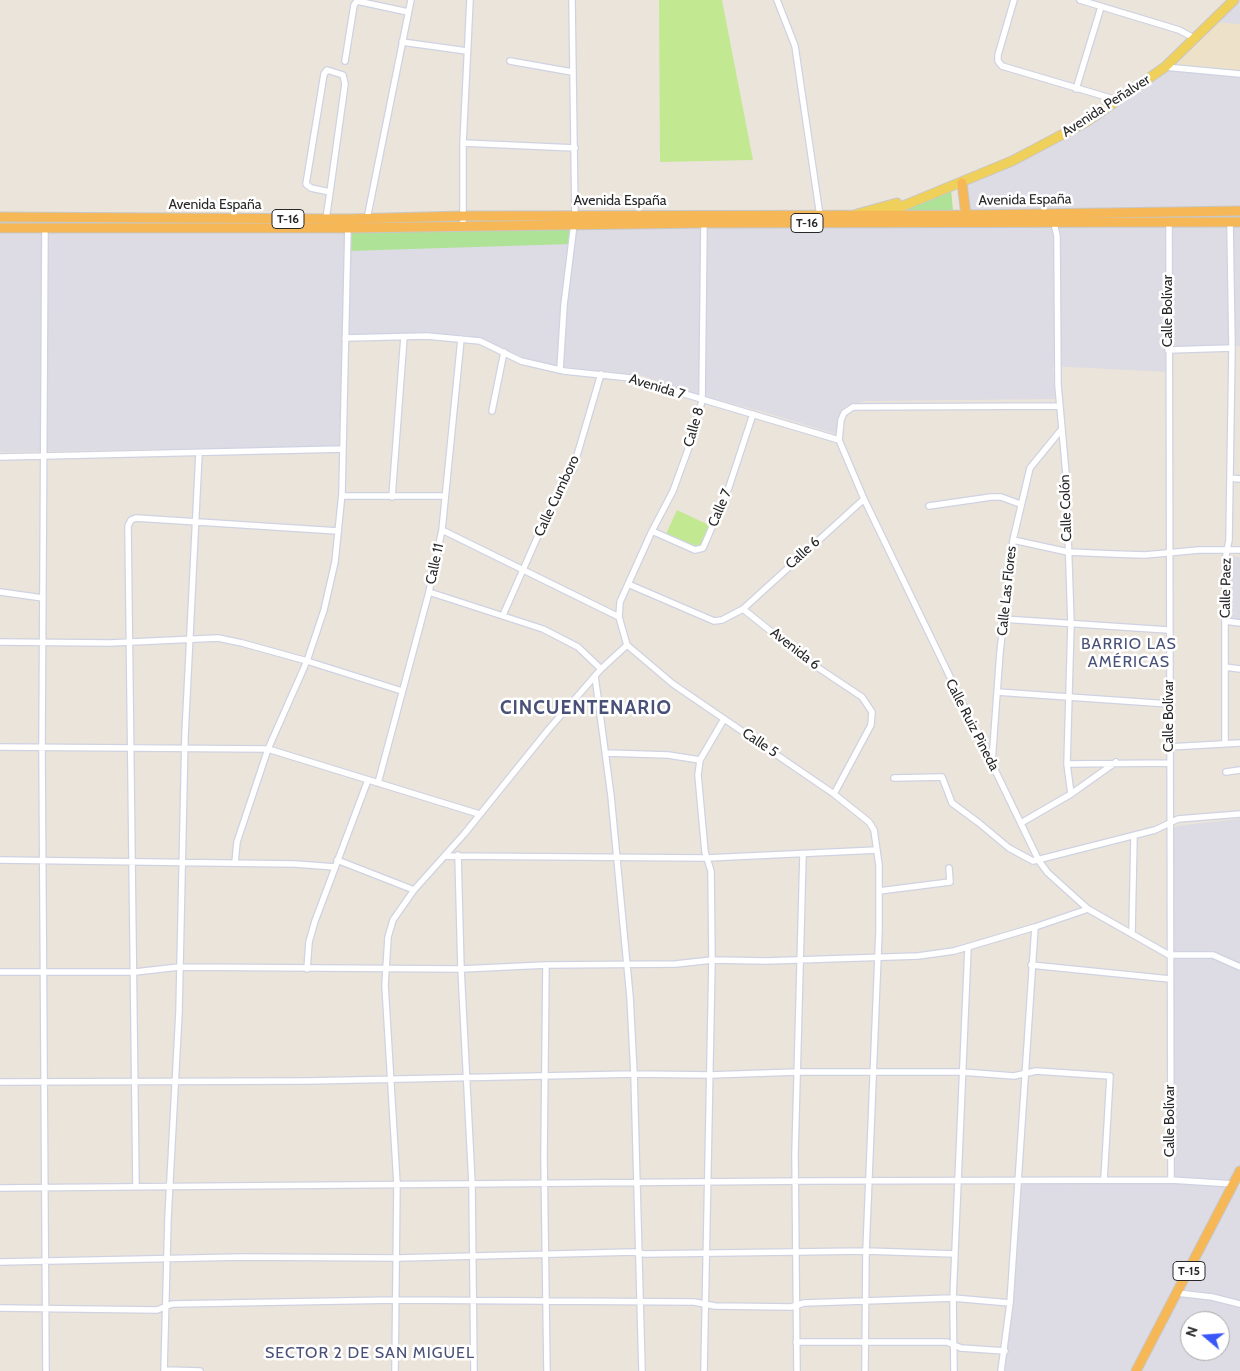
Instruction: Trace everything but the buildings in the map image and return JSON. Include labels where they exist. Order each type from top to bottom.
[{"type":"highway","points":[[962,183],[966,215]]},
{"type":"highway","name":"Avenida España","points":[[0,228],[1239,211]]},
{"type":"highway","name":"Avenida España","points":[[0,218],[326,219],[348,224],[367,219],[463,221]]},
{"type":"highway","name":"Avenida España","points":[[574,220],[704,223],[1240,222]]},
{"type":"highway","name":"T-15","points":[[1136,1371],[1240,1171]]},
{"type":"main road","name":"Avenida Peñalver","points":[[931,194],[1012,162],[1086,122],[1165,67],[1234,0]]},
{"type":"main road","points":[[867,223],[931,194]]},
{"type":"main road","name":"T-16","points":[[850,216],[931,194]]},
{"type":"street","points":[[367,219],[411,0]]},
{"type":"street","points":[[463,221],[463,143],[470,0]]},
{"type":"street","points":[[560,370],[564,305],[574,220],[575,148],[572,0]]},
{"type":"street","points":[[777,0],[796,46],[820,216]]},
{"type":"street","points":[[1014,0],[998,55],[998,60],[1002,66],[1117,100]]},
{"type":"street","points":[[1080,0],[1179,30],[1194,38]]},
{"type":"street","points":[[345,61],[354,5],[357,2],[408,12]]},
{"type":"street","points":[[1076,89],[1101,7]]},
{"type":"street","points":[[402,42],[467,51]]},
{"type":"street","points":[[510,61],[572,72]]},
{"type":"street","points":[[1165,67],[1240,74]]},
{"type":"street","points":[[326,219],[330,192],[345,84],[343,75],[327,70],[324,74],[306,184],[311,188],[330,192]]},
{"type":"street","points":[[463,143],[575,148]]},
{"type":"street","name":"Calle Bolívar","points":[[1169,222],[1168,823],[1171,1180]]},
{"type":"street","name":"Calle Paez","points":[[1225,744],[1225,621],[1232,348],[1230,222]]},
{"type":"street","name":"Calle 8","points":[[618,616],[620,602],[673,490],[689,447],[702,400],[704,223]]},
{"type":"street","name":"Calle Colón","points":[[1054,223],[1057,236],[1060,406],[1066,474],[1071,624],[1067,764],[1071,794]]},
{"type":"street","points":[[235,863],[237,842],[268,749],[307,661],[324,610],[335,562],[342,496],[348,224]]},
{"type":"street","points":[[45,227],[42,456],[44,642],[42,747],[46,1371]]},
{"type":"street","points":[[392,497],[404,337]]},
{"type":"street","name":"Avenida 7","points":[[345,338],[404,337],[480,341],[521,361],[560,370],[638,380],[839,440]]},
{"type":"street","name":"Calle 11","points":[[378,783],[429,592],[442,530],[444,496],[462,339]]},
{"type":"street","points":[[1168,350],[1232,348]]},
{"type":"street","points":[[492,410],[504,352]]},
{"type":"street","name":"Calle Cumboro","points":[[503,615],[545,520],[573,469],[601,374]]},
{"type":"street","points":[[839,440],[841,420],[844,413],[853,407],[1060,406]]},
{"type":"street","name":"Calle 7","points":[[652,531],[695,550],[703,548],[728,490],[754,414]]},
{"type":"street","name":"Calle Las Flores","points":[[992,764],[1003,619],[1012,540],[1030,468],[1061,430]]},
{"type":"street","name":"Calle Ruiz Pineda","points":[[839,440],[864,499],[1039,861],[1048,873],[1088,909],[1169,955]]},
{"type":"street","points":[[0,457],[343,449]]},
{"type":"street","points":[[199,453],[185,748],[180,968],[164,1370],[200,1371]]},
{"type":"street","points":[[1230,478],[1240,479]]},
{"type":"street","points":[[342,496],[444,496]]},
{"type":"street","points":[[929,506],[991,497],[1001,497],[1020,504]]},
{"type":"street","name":"Calle 6","points":[[743,608],[864,499]]},
{"type":"street","points":[[136,1187],[131,642],[128,526],[130,520],[136,518],[338,531]]},
{"type":"street","points":[[395,1371],[398,1258],[397,1184],[385,970],[388,937],[393,920],[414,890],[445,856],[478,814],[595,676],[627,645],[618,616],[522,571],[442,530]]},
{"type":"street","points":[[1012,540],[1068,552],[1145,555],[1169,552],[1240,550]]},
{"type":"street","points":[[628,584],[714,622],[722,620],[743,608]]},
{"type":"street","points":[[0,592],[43,598]]},
{"type":"street","points":[[429,592],[543,629],[570,642],[591,658],[601,669]]},
{"type":"street","name":"Avenida 6","points":[[743,608],[808,661],[862,697],[872,712],[871,725],[834,794]]},
{"type":"street","points":[[1003,619],[1168,630]]},
{"type":"street","points":[[1225,621],[1240,623]]},
{"type":"street","points":[[0,642],[131,642],[203,638],[234,641],[307,661],[402,691]]},
{"type":"street","name":"Calle 5","points":[[627,645],[673,684],[834,794],[870,822],[874,830],[879,891],[878,959],[866,1252],[865,1371]]},
{"type":"street","points":[[1225,668],[1240,669]]},
{"type":"street","points":[[595,676],[606,753],[617,859],[634,1074],[642,1371]]},
{"type":"street","points":[[997,692],[1169,704]]},
{"type":"street","points":[[704,1371],[712,960],[711,871],[707,858],[699,796],[700,760],[724,719]]},
{"type":"street","points":[[1169,747],[1240,743]]},
{"type":"street","points":[[0,747],[268,749],[478,814]]},
{"type":"street","points":[[606,753],[668,755],[700,760]]},
{"type":"street","points":[[1067,764],[1116,762],[1169,763]]},
{"type":"street","points":[[1021,823],[1071,794],[1116,762]]},
{"type":"street","points":[[1226,772],[1240,770]]},
{"type":"street","points":[[894,778],[942,777],[952,803],[1009,848],[1026,859],[1039,861],[1134,837],[1156,830],[1178,819],[1240,814]]},
{"type":"street","points":[[307,969],[309,942],[315,921],[368,780]]},
{"type":"street","points":[[1132,934],[1134,837]]},
{"type":"street","points":[[445,856],[617,859],[707,858],[803,856],[877,850]]},
{"type":"street","points":[[458,855],[461,969],[472,1184],[474,1371]]},
{"type":"street","points":[[797,1371],[795,1181],[803,856]]},
{"type":"street","points":[[0,860],[313,864],[335,867]]},
{"type":"street","points":[[337,860],[414,890]]},
{"type":"street","points":[[879,891],[950,882],[949,868]]},
{"type":"street","points":[[0,972],[134,972],[180,968],[461,969],[626,963],[676,964],[712,960],[878,959],[918,956],[968,947],[1088,909]]},
{"type":"street","points":[[1001,1371],[1010,1303],[1035,927]]},
{"type":"street","points":[[954,1371],[953,1298],[968,947]]},
{"type":"street","points":[[1169,955],[1213,956],[1240,967]]},
{"type":"street","points":[[546,965],[545,1184],[548,1302],[547,1371]]},
{"type":"street","points":[[1032,965],[1170,980]]},
{"type":"street","points":[[0,1082],[175,1082],[634,1074],[710,1075],[798,1072],[1024,1074],[1036,1072],[1110,1076],[1104,1180]]},
{"type":"street","points":[[0,1188],[795,1181],[1171,1180],[1234,1184]]},
{"type":"street","points":[[0,1262],[398,1258],[639,1253],[866,1252],[955,1254]]},
{"type":"street","points":[[1177,1293],[1212,1297],[1240,1304]]},
{"type":"street","points":[[0,1308],[157,1310],[172,1304],[396,1300],[640,1302],[734,1306],[796,1306],[804,1303],[953,1298],[1010,1303]]},
{"type":"street","points":[[796,1342],[865,1344],[947,1342],[961,1348],[1005,1351]]},
{"type":"shaded area","points":[[1236,0],[1240,0],[1240,346],[1166,349],[1166,372],[1053,366],[1055,399],[866,401],[852,404],[846,406],[839,416],[836,434],[761,411],[698,395],[640,375],[556,366],[522,357],[484,339],[464,335],[407,333],[343,336],[339,446],[0,452],[0,223],[349,224],[473,221],[967,218],[964,184],[1011,167],[1087,126],[1163,71]]},
{"type":"shaded area","points":[[1211,22],[1240,24],[1240,74],[1165,67]]},
{"type":"shaded area","points":[[1228,556],[1240,557],[1240,623],[1227,620]]},
{"type":"shaded area","points":[[1240,819],[1240,1166],[1231,1185],[1240,1186],[1240,1371],[1003,1371],[1019,1183],[1174,1184],[1172,830],[1177,826]]},
{"type":"green space","points":[[659,0],[722,0],[753,160],[660,162]]},
{"type":"green space","points":[[951,189],[953,211],[901,211]]},
{"type":"green space","points":[[574,225],[571,244],[347,251],[348,228]]},
{"type":"green space","points":[[677,510],[711,526],[700,549],[666,534]]},
{"type":"district","name":"BARRIO LAS AMÉRICAS","points":[[1129,653]]},
{"type":"district","name":"CINCUENTENARIO","points":[[586,708]]},
{"type":"district","name":"SECTOR 2 DE SAN MIGUEL","points":[[370,1353]]}]
